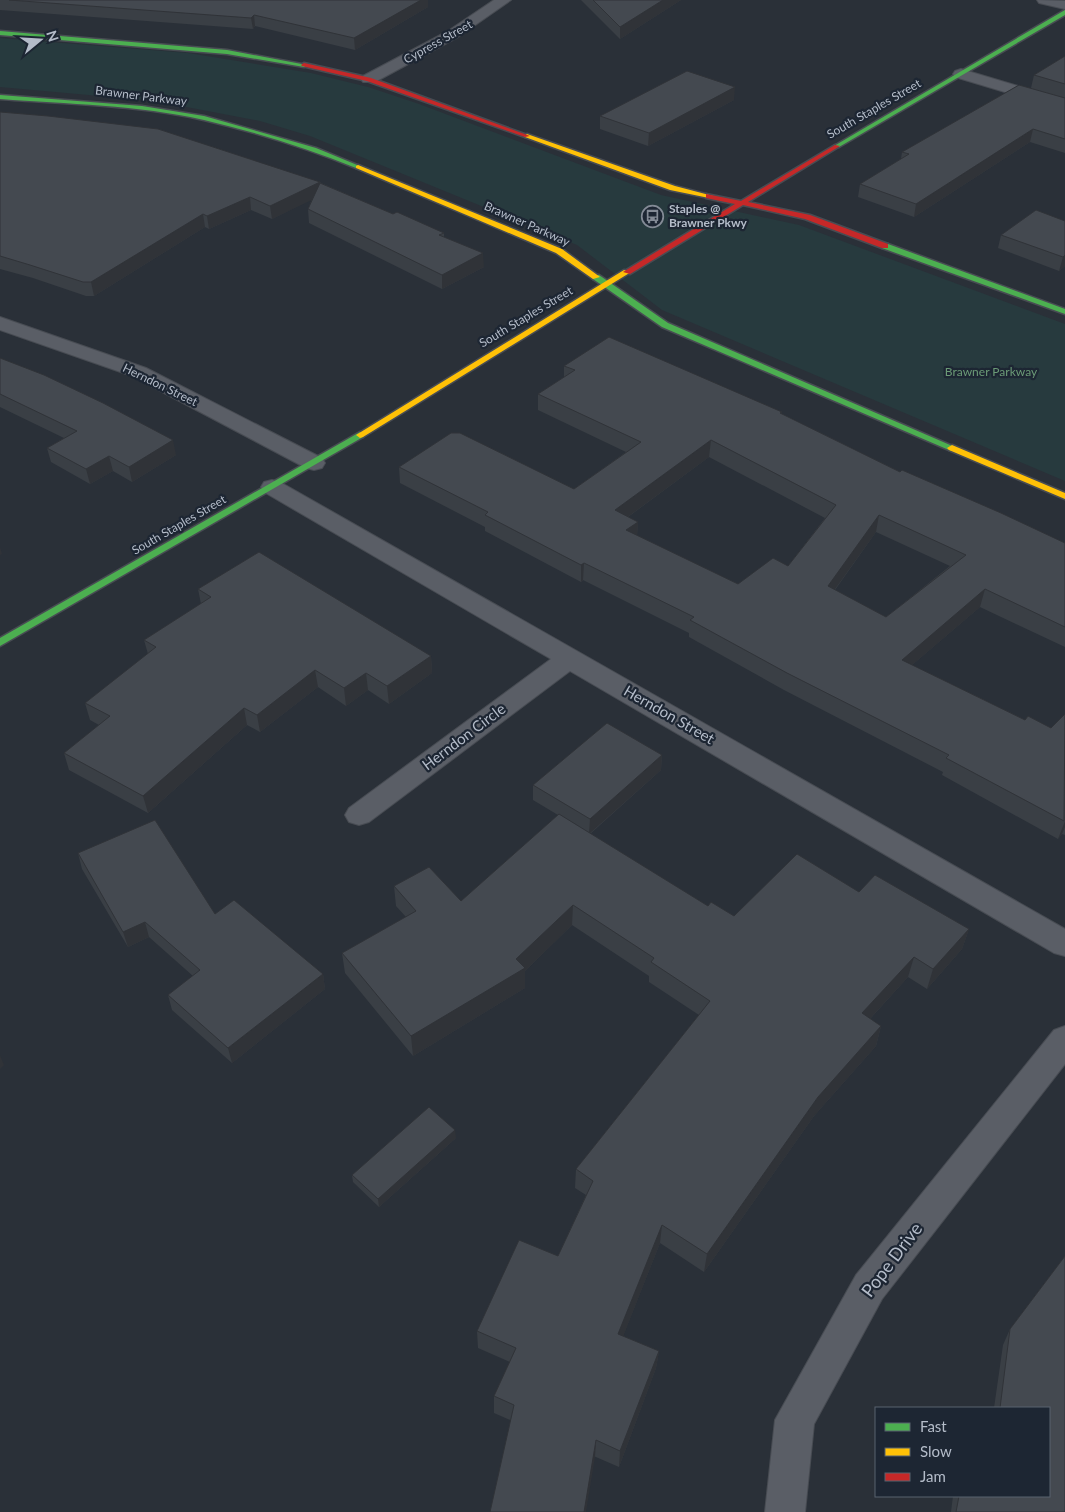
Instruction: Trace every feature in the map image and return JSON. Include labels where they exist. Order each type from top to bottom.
[{"type":"street","name":"Cypress Street","points":[[369,79],[453,34],[504,0]]},
{"type":"street","points":[[1044,0],[1065,5]]},
{"type":"street","name":"South Staples Street","points":[[0,643],[314,463],[741,202],[1065,12]]},
{"type":"street","points":[[0,33],[227,52],[274,58],[369,79],[420,95],[672,188],[807,217],[1065,312]]},
{"type":"street","points":[[961,74],[1065,105]]},
{"type":"street","name":"Brawner Parkway","points":[[0,97],[142,108],[204,118],[261,132],[314,149],[559,251],[665,325],[1065,496]]},
{"type":"street","name":"Herndon Street","points":[[0,323],[139,372],[314,463]]},
{"type":"street","name":"Herndon Street","points":[[272,487],[1065,944]]},
{"type":"street","name":"Herndon Circle","points":[[359,815],[570,658]]},
{"type":"street","name":"Pope Drive","points":[[785,1512],[795,1420],[869,1287],[1065,1040]]},
{"type":"green space","name":"Brawner Parkway","points":[[0,38],[188,53],[311,73],[368,87],[419,104],[661,195],[799,225],[1065,324],[1065,481],[662,310],[577,245],[310,136],[260,121],[155,101],[0,87]]},
{"type":"building","points":[[9,0],[421,0],[354,38],[254,15],[251,18]]},
{"type":"building","points":[[593,0],[663,0],[620,27]]},
{"type":"building","points":[[1065,56],[1065,84],[1034,75]]},
{"type":"building","points":[[687,71],[735,87],[649,133],[600,116]]},
{"type":"building","points":[[1019,85],[1065,98],[1065,139],[1033,129],[916,204],[860,184],[909,154],[902,152]]},
{"type":"building","points":[[0,112],[158,129],[320,182],[270,206],[250,197],[207,216],[203,214],[91,282],[83,282],[0,256]]},
{"type":"building","points":[[320,183],[393,214],[397,212],[444,233],[439,235],[483,253],[442,275],[308,209]]},
{"type":"building","points":[[1036,210],[1065,221],[1065,255],[1063,257],[1001,235]]},
{"type":"building","points":[[609,337],[782,412],[780,413],[900,472],[902,470],[1065,543],[1065,627],[985,589],[902,660],[1025,720],[1028,716],[1051,728],[1065,714],[1064,821],[946,758],[949,755],[787,673],[690,620],[694,617],[584,563],[581,565],[485,515],[488,512],[399,467],[451,433],[460,433],[574,489],[641,442],[538,394],[575,370],[564,366]],"holes":[[[711,440],[836,505],[788,566],[773,558],[738,584],[626,530],[638,522],[615,510]],[[879,515],[966,555],[886,617],[828,586]]]},
{"type":"building","points":[[0,358],[44,375],[103,403],[173,440],[129,467],[109,456],[86,469],[47,448],[77,431],[0,394]]},
{"type":"building","points":[[259,552],[431,656],[387,686],[366,673],[344,688],[315,670],[257,715],[244,708],[143,796],[64,753],[110,716],[85,703],[156,647],[144,640],[211,597],[198,589]]},
{"type":"building","points":[[607,723],[662,755],[590,819],[533,785]]},
{"type":"building","points":[[559,814],[708,906],[711,902],[734,916],[797,854],[859,892],[875,875],[969,929],[933,969],[914,957],[862,1013],[881,1026],[818,1097],[707,1254],[662,1225],[618,1334],[659,1351],[620,1451],[596,1440],[584,1512],[490,1512],[514,1405],[494,1396],[516,1348],[477,1331],[519,1240],[558,1256],[593,1181],[576,1169],[710,1001],[651,962],[654,958],[573,905],[516,959],[525,968],[411,1036],[342,953],[416,911],[394,886],[429,867],[461,901]]},
{"type":"building","points":[[155,820],[215,914],[234,900],[323,974],[228,1048],[168,995],[200,970],[145,922],[123,932],[78,853]]},
{"type":"building","points":[[429,1107],[455,1130],[378,1199],[352,1175]]},
{"type":"building","points":[[1065,1256],[1065,1512],[956,1512],[959,1497],[1050,1497],[1050,1407],[1000,1407],[1010,1329]]},
{"type":"traffic: fast","points":[[837,146],[1065,12]]},
{"type":"traffic: fast","points":[[0,33],[227,52],[304,65]]},
{"type":"traffic: fast","points":[[0,97],[142,108],[204,118],[314,149],[358,167]]},
{"type":"traffic: fast","points":[[885,246],[1065,312]]},
{"type":"traffic: fast","points":[[596,277],[665,325],[952,448]]},
{"type":"traffic: fast","points":[[0,643],[360,435]]},
{"type":"traffic: slow","points":[[527,136],[673,188],[709,196]]},
{"type":"traffic: slow","points":[[358,167],[559,251],[596,277]]},
{"type":"traffic: slow","points":[[360,435],[627,272]]},
{"type":"traffic: slow","points":[[952,448],[1065,496]]},
{"type":"traffic: jam","points":[[304,65],[369,79],[527,136]]},
{"type":"traffic: jam","points":[[627,272],[837,146]]},
{"type":"traffic: jam","points":[[709,196],[807,217],[885,246]]},
{"type":"place","name":"Staples @ Brawner Pkwy","points":[[653,216]]}]
